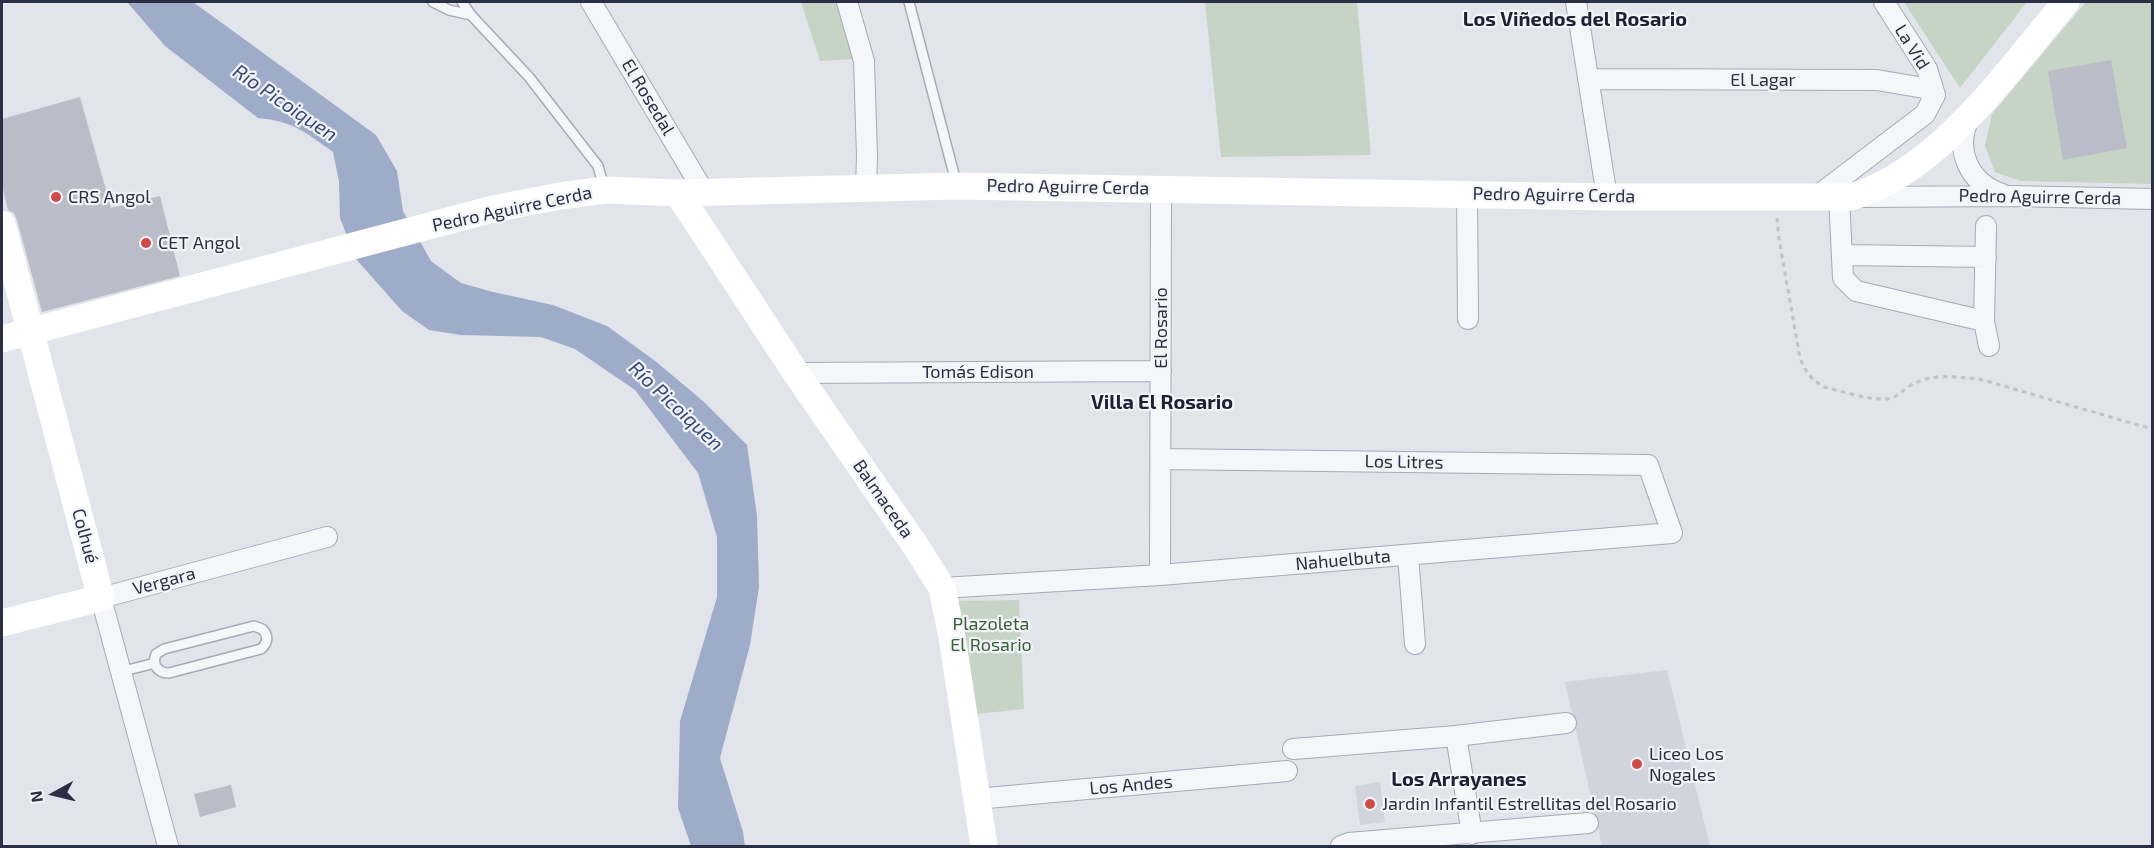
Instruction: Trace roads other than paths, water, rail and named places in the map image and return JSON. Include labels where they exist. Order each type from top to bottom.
[{"type":"main road","points":[[1835,197],[1879,187],[1903,173],[1938,147],[1975,110],[2066,2]]},
{"type":"main road","name":"Pedro Aguirre Cerda","points":[[2,339],[493,209],[605,190],[691,192],[957,186],[1607,197],[1835,197]]},
{"type":"main road","name":"Balmaceda","points":[[691,192],[796,373],[942,588],[984,846]]},
{"type":"main road","name":"Colhué","points":[[2,224],[101,598]]},
{"type":"main road","name":"Vergara","points":[[2,623],[101,598]]},
{"type":"street","name":"El Rosedal","points":[[591,2],[691,192]]},
{"type":"street","points":[[847,2],[864,61],[866,189]]},
{"type":"street","points":[[1576,2],[1607,197]]},
{"type":"street","name":"La Vid","points":[[1884,2],[1927,69],[1935,95]]},
{"type":"street","name":"El Lagar","points":[[1588,79],[1877,80],[1924,88],[1935,95]]},
{"type":"street","points":[[1935,95],[1925,114],[1835,197],[1843,278],[1856,291],[1984,321]]},
{"type":"street","points":[[1975,110],[1969,119],[1963,141],[1967,164],[1977,180],[1985,186],[2012,196]]},
{"type":"street","name":"El Rosario","points":[[1160,575],[1161,188]]},
{"type":"street","points":[[1467,194],[1468,319]]},
{"type":"street","name":"Pedro Aguirre Cerda","points":[[1835,197],[2012,196],[2152,199]]},
{"type":"street","points":[[1986,226],[1984,321],[1989,346]]},
{"type":"street","points":[[1842,255],[1986,257]]},
{"type":"street","name":"Tomás Edison","points":[[796,373],[1161,371]]},
{"type":"street","name":"Los Litres","points":[[1161,459],[1648,465]]},
{"type":"street","name":"Nahuelbuta","points":[[942,588],[1160,575],[1672,533],[1648,465]]},
{"type":"street","name":"Vergara","points":[[101,598],[327,537]]},
{"type":"street","points":[[1408,555],[1415,644]]},
{"type":"street","name":"Colhué","points":[[101,598],[168,846]]},
{"type":"street","points":[[1293,750],[1456,736],[1566,723]]},
{"type":"street","points":[[1456,736],[1472,834]]},
{"type":"street","name":"Los Andes","points":[[976,799],[1287,771]]},
{"type":"street","points":[[1341,846],[1349,843],[1588,823]]},
{"type":"lane","points":[[433,2],[449,10],[471,15]]},
{"type":"lane","points":[[462,2],[471,15],[529,77],[598,166],[605,190]]},
{"type":"lane","points":[[909,2],[957,186]]},
{"type":"lane","points":[[258,627],[267,636],[267,641],[261,649],[169,673],[159,671],[154,663],[156,654],[164,649],[243,629],[258,627]]},
{"type":"lane","points":[[120,672],[154,663]]},
{"type":"water","name":"Río Picoiquen","points":[[127,2],[193,2],[376,135],[397,171],[403,211],[431,261],[461,283],[553,305],[607,326],[654,360],[703,401],[747,445],[757,516],[759,587],[750,645],[720,758],[743,832],[745,846],[691,846],[678,808],[680,721],[717,597],[717,537],[698,473],[635,390],[575,349],[541,337],[461,335],[429,330],[402,311],[356,259],[340,218],[339,181],[333,152],[290,125],[258,118],[165,46]]},
{"type":"place","name":"CRS Angol","points":[[56,197]]},
{"type":"place","name":"CET Angol","points":[[146,243]]},
{"type":"place","name":"Liceo Los Nogales","points":[[1637,764]]},
{"type":"place","name":"Jardin Infantil Estrellitas del Rosario","points":[[1370,804]]},
{"type":"district","name":"Los Viñedos del Rosario","points":[[1575,19]]},
{"type":"district","name":"Villa El Rosario","points":[[1162,402]]},
{"type":"district","name":"Los Arrayanes","points":[[1459,779]]},
{"type":"park label","name":"Plazoleta El Rosario","points":[[991,634]]}]
